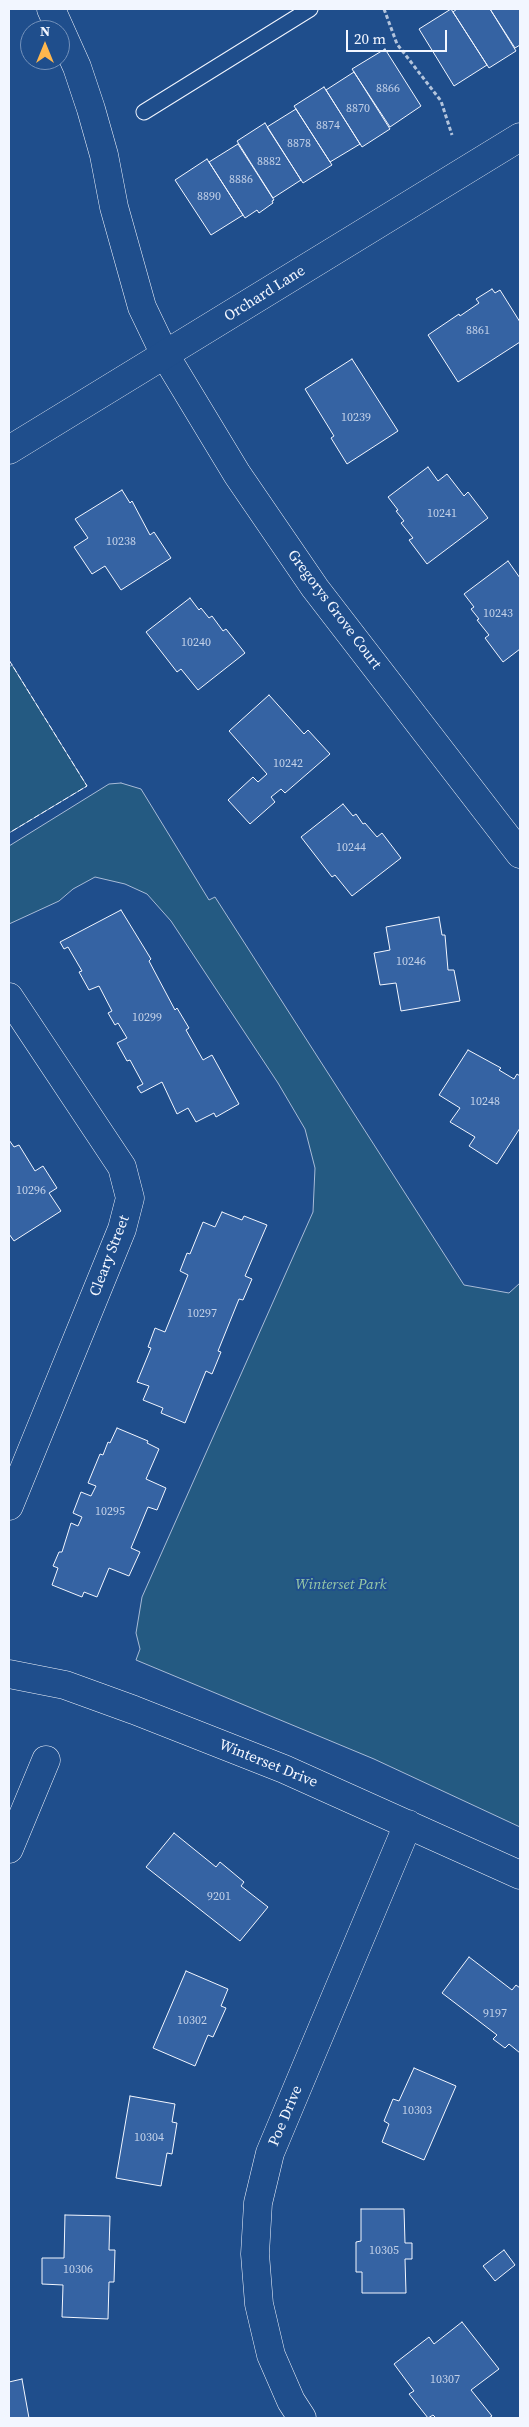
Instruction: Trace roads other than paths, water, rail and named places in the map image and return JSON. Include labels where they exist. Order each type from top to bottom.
[{"type":"street","name":"Gregorys Grove Court","points":[[52,9],[78,67],[91,109],[104,155],[116,215],[142,307],[165,354],[237,474],[315,588],[520,854]]},
{"type":"street","name":"Orchard Lane","points":[[9,450],[520,137]]},
{"type":"street","name":"Cleary Street","points":[[9,997],[122,1167],[130,1198],[122,1229],[9,1506]]},
{"type":"street","name":"Winterset Drive","points":[[9,1674],[65,1685],[284,1769],[520,1875]]},
{"type":"street","points":[[9,1849],[46,1760]]},
{"type":"street","name":"Poe Drive","points":[[302,2418],[291,2401],[271,2354],[259,2304],[255,2254],[258,2203],[270,2153],[408,1824]]},
{"type":"lane","points":[[144,112],[310,9]]},
{"type":"park label","name":"Winterset Park","points":[[341,1585]]}]
